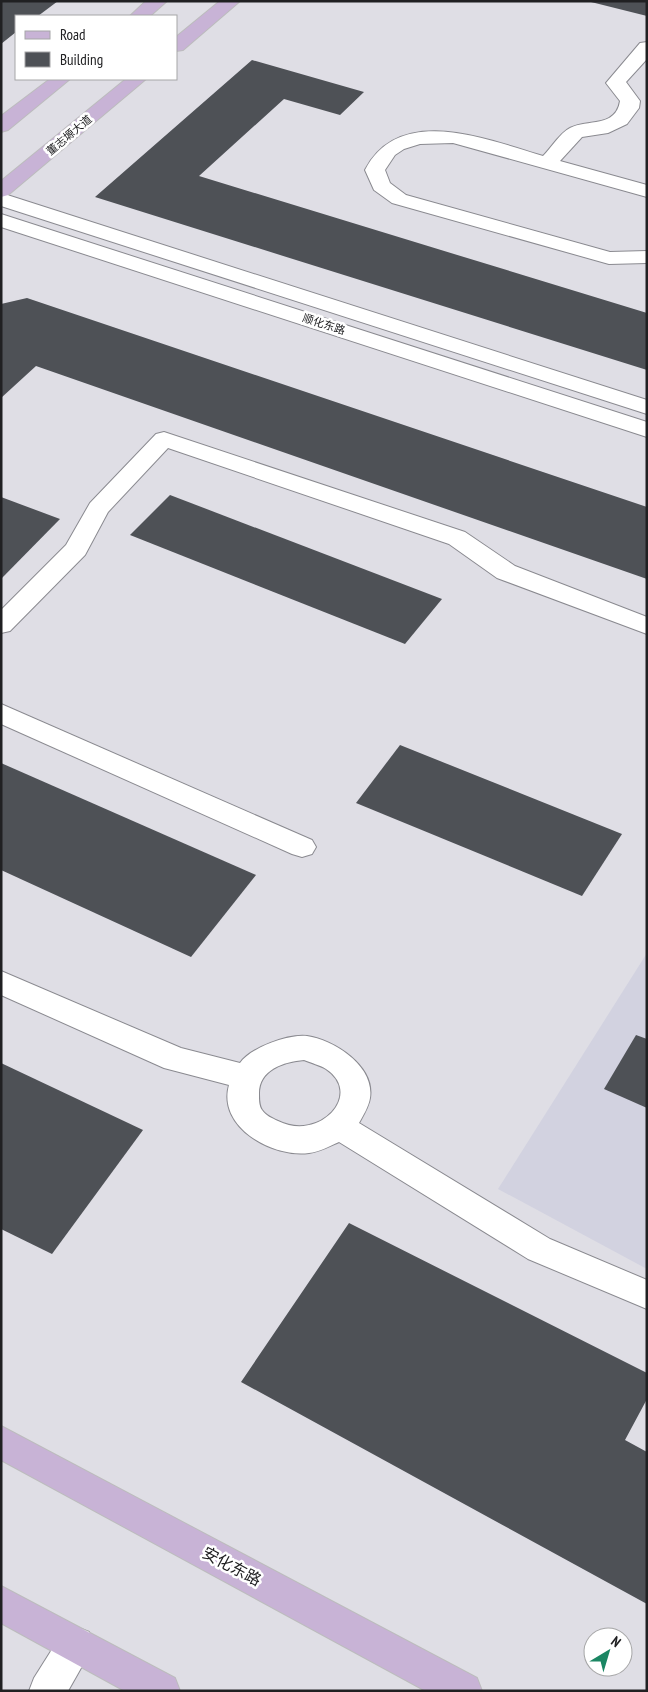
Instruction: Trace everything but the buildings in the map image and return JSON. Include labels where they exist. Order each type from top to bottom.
[{"type":"main road","points":[[140,15],[158,1]]},
{"type":"main road","points":[[178,44],[231,1]]},
{"type":"main road","points":[[1,126],[60,80]]},
{"type":"main road","name":"董志塬大道","points":[[1,191],[136,80]]},
{"type":"main road","name":"安化东路","points":[[1,1442],[464,1691]]},
{"type":"main road","points":[[1,1603],[162,1691]]},
{"type":"street","points":[[547,163],[576,132],[612,125],[626,114],[630,101],[623,89],[616,83],[647,47]]},
{"type":"street","points":[[647,191],[454,137],[433,137],[413,140],[391,148],[383,155],[375,170],[381,186],[399,200],[609,258],[647,257]]},
{"type":"street","name":"顺化东路","points":[[1,199],[647,407]]},
{"type":"street","name":"顺化东路","points":[[1,220],[647,430]]},
{"type":"street","points":[[1,625],[76,549],[98,508],[164,439],[457,538],[506,572],[647,626]]},
{"type":"street","points":[[1,713],[302,848]]},
{"type":"street","points":[[1,982],[175,1059],[246,1078]]},
{"type":"street","points":[[306,1048],[324,1052],[339,1060],[349,1072],[356,1086],[356,1100],[350,1115],[340,1127],[324,1136],[305,1141],[286,1139],[268,1133],[254,1122],[246,1108],[242,1092],[246,1078],[256,1064],[271,1054],[288,1049],[306,1048]]},
{"type":"street","points":[[340,1127],[539,1249],[647,1295]]},
{"type":"street","points":[[47,1691],[76,1645]]},
{"type":"shaded area","points":[[647,953],[647,1269],[498,1189]]}]
